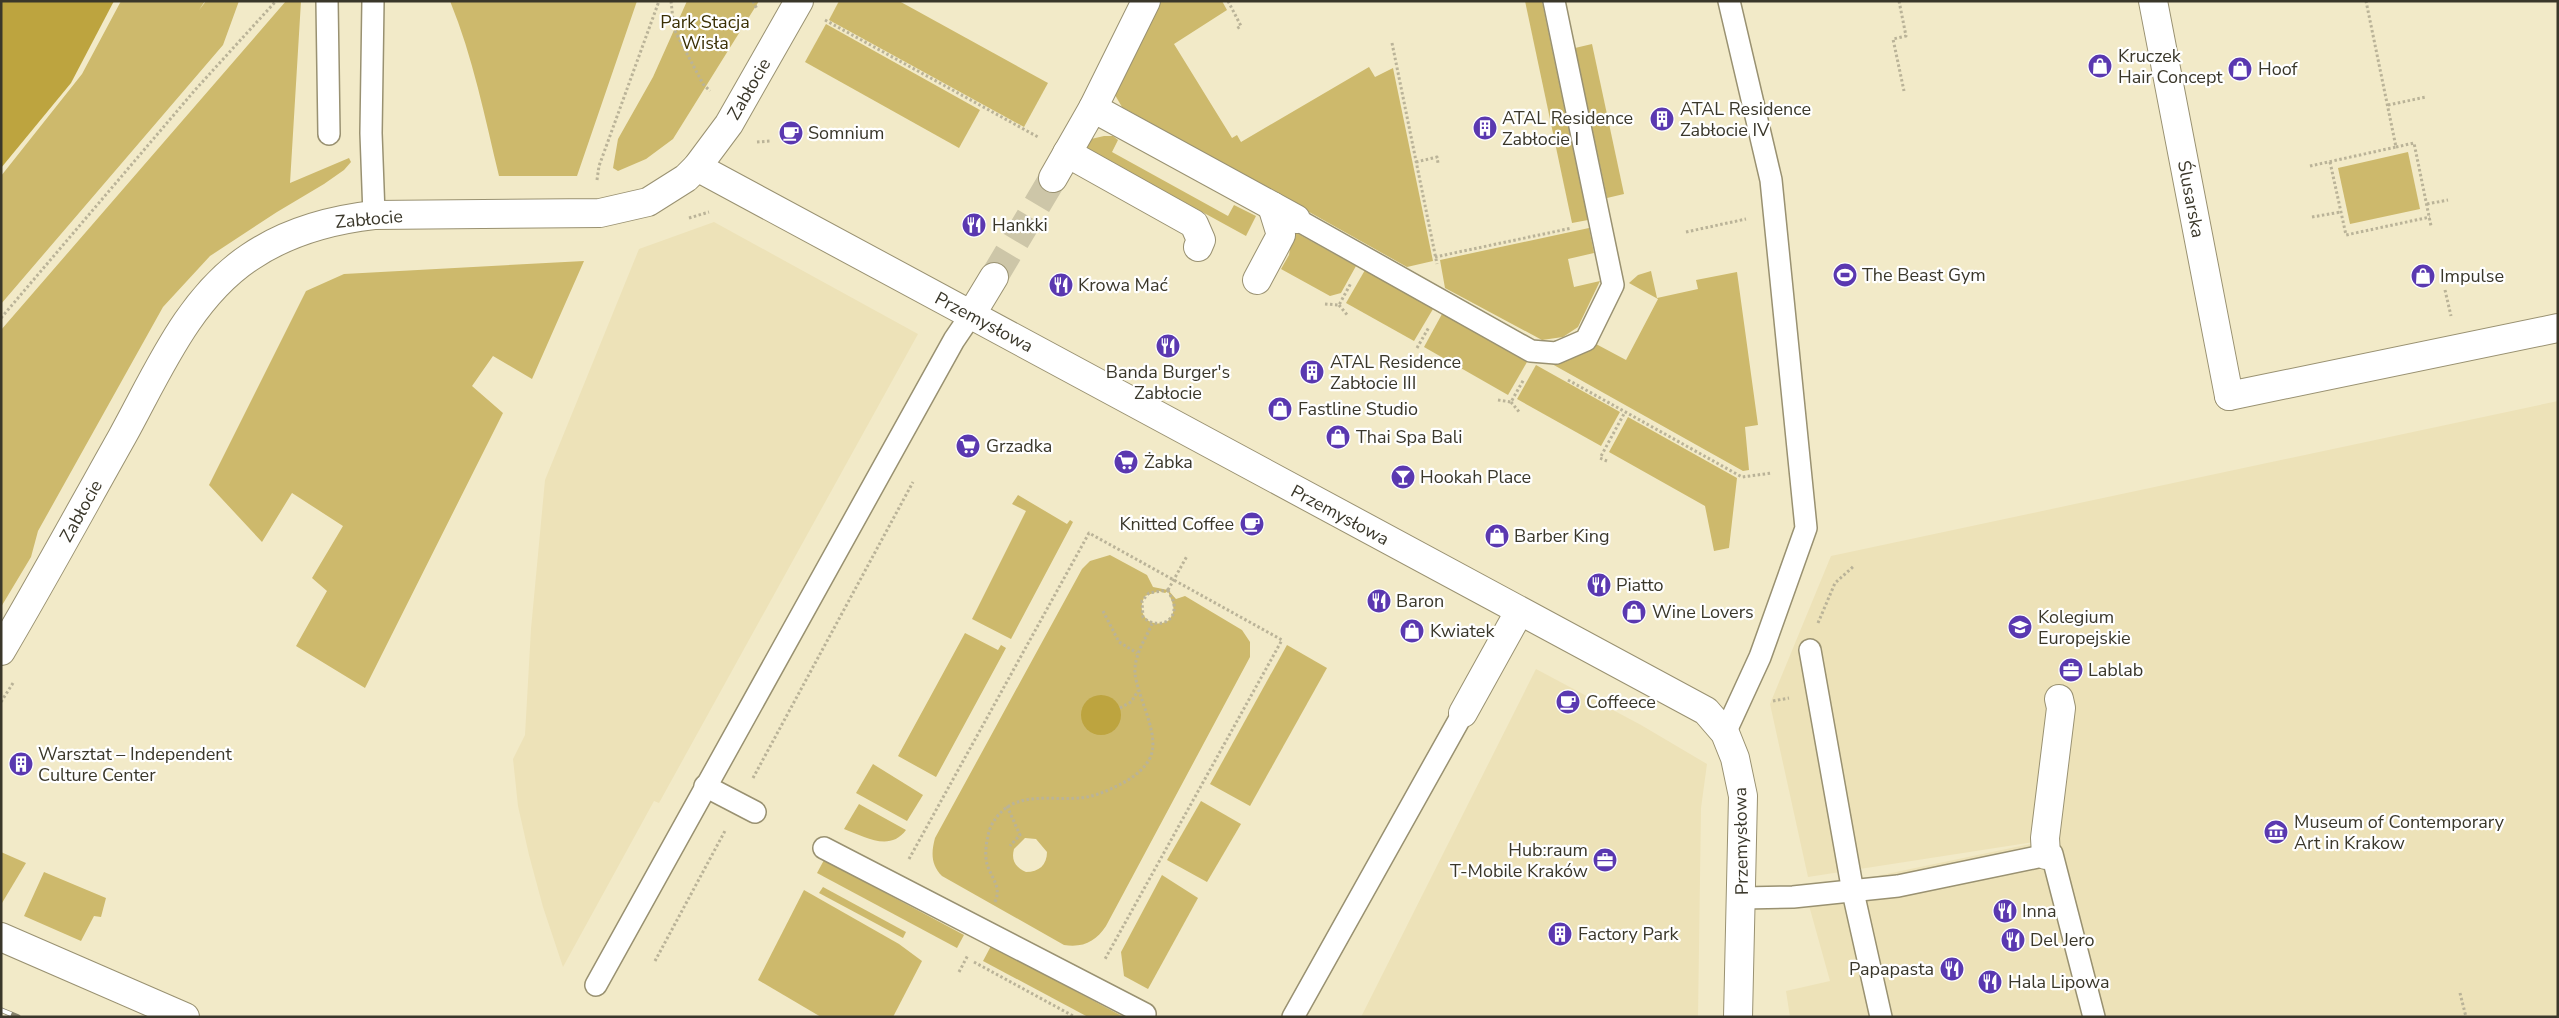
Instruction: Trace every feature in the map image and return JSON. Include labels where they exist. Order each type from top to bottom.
[{"type":"street","name":"Zabłocie","points":[[1,651],[179,334],[198,306],[220,282],[249,257],[316,226],[343,219],[374,216],[600,213],[648,202],[686,178],[697,167],[729,124],[799,1]]},
{"type":"street","points":[[1052,178],[1093,108],[1146,1]]},
{"type":"street","name":"Ślusarska","points":[[2153,1],[2228,396],[2558,328]]},
{"type":"street","points":[[1093,108],[1296,219]]},
{"type":"street","points":[[1067,153],[1194,224],[1201,240],[1198,247]]},
{"type":"street","name":"Przemysłowa","points":[[697,167],[1519,612],[1706,711],[1725,732],[1736,758],[1743,796],[1743,898],[1738,1017]]},
{"type":"street","points":[[1257,280],[1281,235],[1272,206]]},
{"type":"street","points":[[971,315],[994,277]]},
{"type":"street","points":[[1463,713],[1519,612]]},
{"type":"street","points":[[2046,855],[2045,838],[2061,708],[2059,699]]},
{"type":"street","points":[[1,937],[185,1017]]},
{"type":"lane","points":[[327,1],[329,134]]},
{"type":"lane","points":[[373,1],[370,133],[374,216]]},
{"type":"lane","points":[[1296,219],[1533,356],[1556,353],[1586,340],[1613,285],[1554,1]]},
{"type":"lane","points":[[1725,732],[1760,657],[1806,528],[1771,180],[1729,1]]},
{"type":"lane","points":[[596,984],[954,340],[971,315]]},
{"type":"lane","points":[[1810,650],[1853,892],[1881,1017]]},
{"type":"lane","points":[[1292,1017],[1463,713]]},
{"type":"lane","points":[[705,786],[747,808]]},
{"type":"lane","points":[[824,848],[1145,1014]]},
{"type":"lane","points":[[1743,898],[1793,897],[1898,886],[2052,854],[2094,1017]]},
{"type":"path","points":[[1,318],[195,90],[276,1]]},
{"type":"path","points":[[597,183],[599,166],[659,1]]},
{"type":"path","points":[[672,1],[674,29],[703,84],[712,93]]},
{"type":"path","points":[[1228,1],[1242,26],[1236,29]]},
{"type":"path","points":[[1899,1],[1906,36],[1893,39],[1904,91]]},
{"type":"path","points":[[2366,1],[2396,147]]},
{"type":"path","points":[[824,19],[1067,153]]},
{"type":"path","points":[[1392,43],[1435,257],[1599,222]]},
{"type":"path","points":[[2388,105],[2426,96]]},
{"type":"path","points":[[756,142],[771,141]]},
{"type":"path","points":[[2310,166],[2414,143],[2432,226]]},
{"type":"path","points":[[1416,162],[1437,157],[1438,163]]},
{"type":"path","points":[[2330,162],[2346,235],[2430,217]]},
{"type":"path","points":[[2427,204],[2448,200]]},
{"type":"path","points":[[682,220],[704,212],[717,212]]},
{"type":"path","points":[[2312,217],[2341,212]]},
{"type":"path","points":[[1686,232],[1774,213]]},
{"type":"path","points":[[1339,305],[1365,259]]},
{"type":"path","points":[[1325,304],[1339,305],[1348,316]]},
{"type":"path","points":[[1511,402],[1533,356],[1625,412],[1742,477],[1800,469]]},
{"type":"path","points":[[1498,400],[1511,402],[1520,413]]},
{"type":"path","points":[[1607,461],[1600,458],[1625,412]]},
{"type":"path","points":[[655,961],[747,808],[914,478]]},
{"type":"path","points":[[905,866],[1089,533],[1282,640],[1103,962]]},
{"type":"path","points":[[1168,590],[1187,556]]},
{"type":"path","points":[[1810,650],[1823,607],[1835,583],[1854,566]]},
{"type":"path","points":[[1168,590],[1174,606],[1172,617],[1163,624],[1152,624],[1143,617],[1142,601],[1149,593],[1168,590]]},
{"type":"path","points":[[1103,611],[1119,642],[1137,652]]},
{"type":"path","points":[[959,972],[998,897],[998,885],[986,863],[987,846],[991,826],[1007,806],[1032,797],[1052,799],[1086,797],[1105,792],[1133,778],[1150,757],[1152,735],[1138,691],[1135,672],[1137,652],[1143,645],[1152,624]]},
{"type":"path","points":[[1,702],[15,679]]},
{"type":"path","points":[[1746,688],[1772,701],[1818,693]]},
{"type":"path","points":[[1120,708],[1131,702],[1138,691]]},
{"type":"path","points":[[1007,806],[1020,835],[1010,846]]},
{"type":"path","points":[[2460,993],[2466,1017]]},
{"type":"shaded area","points":[[1,1],[114,1],[71,83],[1,168]]},
{"type":"shaded area","points":[[714,222],[918,334],[659,803],[654,801],[563,967],[543,907],[529,855],[518,806],[513,759],[525,735],[531,629],[545,480],[639,249]]},
{"type":"shaded area","points":[[2558,401],[2558,1017],[1790,1017],[1786,991],[1830,981],[1805,891],[2054,839],[1808,877],[1770,704],[1831,556]]},
{"type":"shaded area","points":[[1536,669],[1641,725],[1707,764],[1701,808],[1698,1017],[1361,1017]]},
{"type":"shaded area","points":[[1105,695],[1112,698],[1118,704],[1121,715],[1120,723],[1112,732],[1105,735],[1097,735],[1090,732],[1082,723],[1081,711],[1084,704],[1093,696]]},
{"type":"green space","points":[[121,1],[205,1],[199,10],[206,1],[239,1],[223,45],[1,304],[1,176],[82,74]]},
{"type":"green space","points":[[286,1],[301,1],[290,183],[349,158],[351,162],[344,170],[324,184],[210,256],[163,307],[38,531],[31,557],[1,607],[1,330]]},
{"type":"green space","points":[[450,1],[637,1],[577,176],[499,176],[472,66]]},
{"type":"green space","name":"Park Stacja Wisła","points":[[687,1],[759,1],[673,139],[646,159],[618,171],[613,168],[618,139],[653,77]]},
{"type":"green space","points":[[839,1],[899,1],[1048,83],[1024,127],[829,20]]},
{"type":"green space","points":[[1159,1],[1222,1],[1227,10],[1174,44],[1232,138],[1237,135],[1241,142],[1369,67],[1375,77],[1393,68],[1433,261],[1407,267],[1122,107],[1115,95],[1114,82]]},
{"type":"green space","points":[[1525,1],[1542,1],[1588,220],[1572,223]]},
{"type":"green space","points":[[826,24],[980,110],[959,148],[805,62]]},
{"type":"green space","points":[[1592,44],[1624,194],[1607,198],[1575,48]]},
{"type":"green space","points":[[1113,136],[1118,140],[1112,152],[1228,216],[1234,205],[1256,216],[1246,236],[1082,146],[1091,139]]},
{"type":"green space","points":[[2408,152],[2420,209],[2350,224],[2338,168]]},
{"type":"green space","points":[[1589,228],[1594,253],[1568,259],[1574,287],[1600,281],[1578,327],[1563,337],[1542,340],[1445,288],[1440,260]]},
{"type":"green space","points":[[1293,231],[1356,266],[1341,293],[1330,296],[1281,269],[1289,255]]},
{"type":"green space","points":[[584,261],[532,379],[493,356],[472,386],[503,413],[365,688],[296,646],[327,591],[312,578],[343,526],[292,493],[262,542],[209,485],[306,291],[344,274]]},
{"type":"green space","points":[[1365,270],[1433,309],[1414,341],[1346,303]]},
{"type":"green space","points":[[1651,271],[1657,298],[1698,289],[1696,280],[1737,272],[1758,425],[1745,427],[1749,470],[1743,471],[1552,364],[1584,353],[1596,344],[1626,360],[1658,299],[1629,283],[1638,275]]},
{"type":"green space","points":[[1442,314],[1527,362],[1508,395],[1424,347]]},
{"type":"green space","points":[[1536,365],[1620,412],[1601,446],[1517,399]]},
{"type":"green space","points":[[1628,417],[1737,478],[1729,548],[1714,551],[1705,506],[1609,452]]},
{"type":"green space","points":[[1018,495],[1067,524],[1070,520],[1073,522],[1011,639],[972,619],[1026,511],[1012,504]]},
{"type":"green space","points":[[1110,555],[1147,575],[1153,587],[1168,590],[1176,599],[1185,596],[1242,630],[1250,642],[1250,657],[1106,926],[1098,936],[1089,942],[1071,946],[1064,945],[942,876],[934,863],[933,849],[935,838],[1082,569],[1090,561]],"holes":[[[1159,591],[1165,593],[1168,591],[1173,613],[1168,621],[1161,623],[1150,622],[1143,614],[1142,602],[1145,596]],[[1025,838],[1036,839],[1047,852],[1044,864],[1031,872],[1026,872],[1019,868],[1013,857],[1014,849]]]},
{"type":"green space","points":[[965,633],[998,650],[1001,645],[1006,648],[936,777],[898,756]]},
{"type":"green space","points":[[1287,645],[1327,668],[1250,806],[1210,784]]},
{"type":"green space","points":[[873,764],[923,795],[907,821],[856,793]]},
{"type":"green space","points":[[1201,801],[1241,824],[1207,882],[1167,860]]},
{"type":"green space","points":[[859,804],[906,830],[900,837],[893,840],[877,841],[844,829]]},
{"type":"green space","points":[[1,852],[26,863],[2,903],[1,903]]},
{"type":"green space","points":[[824,860],[964,935],[957,948],[817,873]]},
{"type":"green space","points":[[44,872],[106,898],[101,917],[94,916],[81,941],[24,916]]},
{"type":"green space","points":[[1162,875],[1198,898],[1148,989],[1124,976],[1121,952]]},
{"type":"green space","points":[[823,887],[906,932],[903,938],[819,893]]},
{"type":"green space","points":[[804,890],[899,944],[922,961],[893,1017],[821,1017],[758,980]]},
{"type":"green space","points":[[991,946],[1122,1017],[1088,1017],[983,961]]},
{"type":"tunnel","points":[[994,277],[1053,178]]},
{"type":"railway","points":[[1,1010],[18,1017]]},
{"type":"place","name":"Kruczek Hair Concept","points":[[2100,66]]},
{"type":"place","name":"Hoof","points":[[2240,69]]},
{"type":"place","name":"ATAL Residence Zabłocie IV","points":[[1662,119]]},
{"type":"place","name":"ATAL Residence Zabłocie I","points":[[1485,128]]},
{"type":"place","name":"Somnium","points":[[791,133]]},
{"type":"place","name":"Hankki","points":[[974,225]]},
{"type":"place","name":"The Beast Gym","points":[[1845,275]]},
{"type":"place","name":"Impulse","points":[[2423,276]]},
{"type":"place","name":"Krowa Mać","points":[[1061,285]]},
{"type":"place","name":"Banda Burger's Zabłocie","points":[[1168,346]]},
{"type":"place","name":"ATAL Residence Zabłocie III","points":[[1312,372]]},
{"type":"place","name":"Fastline Studio","points":[[1280,409]]},
{"type":"place","name":"Thai Spa Bali","points":[[1338,437]]},
{"type":"place","name":"Grzadka","points":[[968,446]]},
{"type":"place","name":"Żabka","points":[[1126,462]]},
{"type":"place","name":"Hookah Place","points":[[1403,477]]},
{"type":"place","name":"Knitted Coffee","points":[[1252,524]]},
{"type":"place","name":"Barber King","points":[[1497,536]]},
{"type":"place","name":"Piatto","points":[[1599,585]]},
{"type":"place","name":"Baron","points":[[1379,601]]},
{"type":"place","name":"Wine Lovers","points":[[1634,612]]},
{"type":"place","name":"Kolegium Europejskie","points":[[2020,627]]},
{"type":"place","name":"Kwiatek","points":[[1412,631]]},
{"type":"place","name":"Lablab","points":[[2071,670]]},
{"type":"place","name":"Coffeece","points":[[1568,702]]},
{"type":"place","name":"Warsztat – Independent Culture Center","points":[[21,764]]},
{"type":"place","name":"Museum of Contemporary Art in Krakow","points":[[2276,832]]},
{"type":"place","name":"Hub:raum T-Mobile Kraków","points":[[1605,860]]},
{"type":"place","name":"Inna","points":[[2005,911]]},
{"type":"place","name":"Factory Park","points":[[1560,934]]},
{"type":"place","name":"Del Jero","points":[[2013,940]]},
{"type":"place","name":"Papapasta","points":[[1952,969]]},
{"type":"place","name":"Hala Lipowa","points":[[1990,982]]}]
